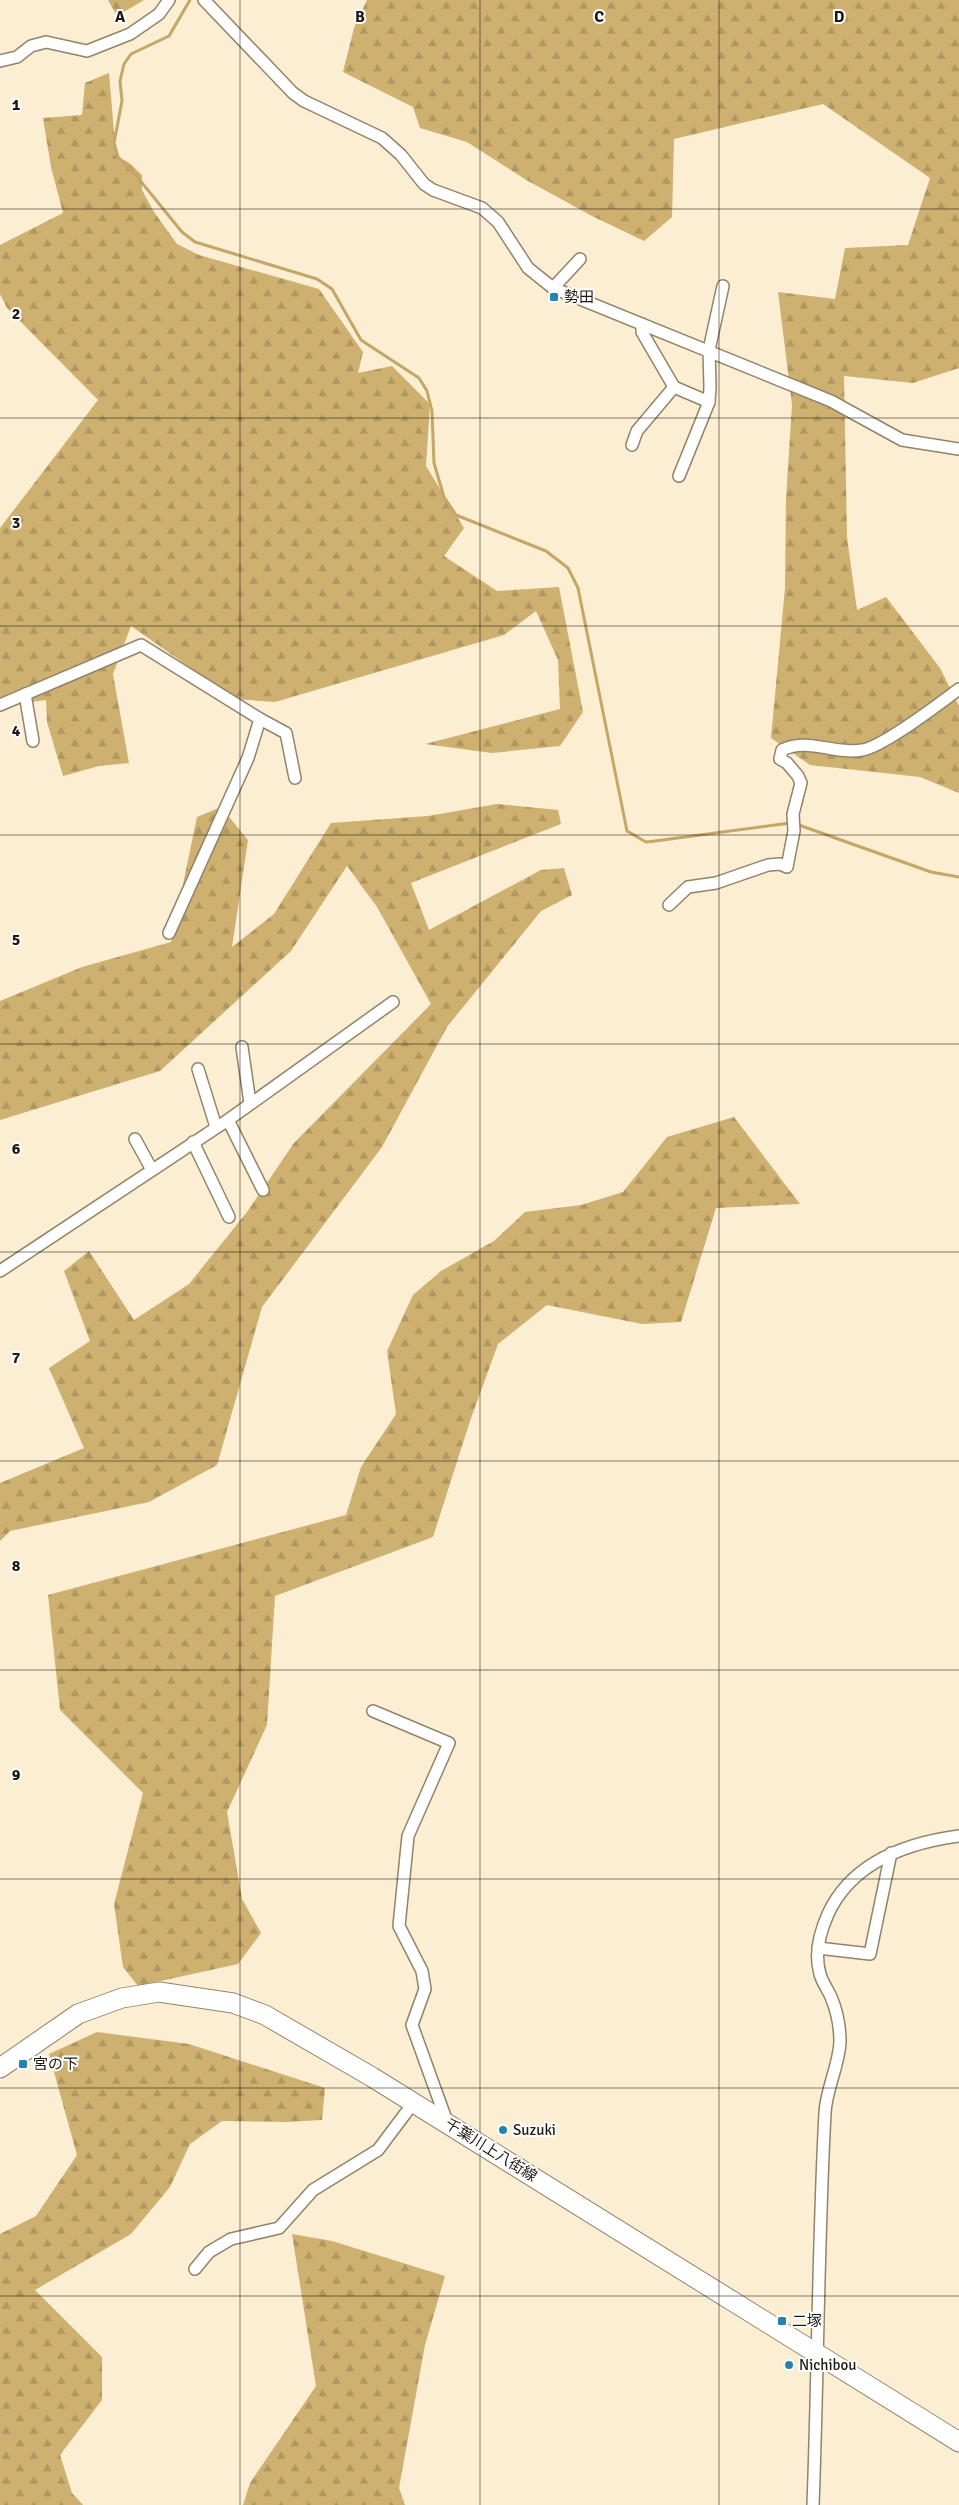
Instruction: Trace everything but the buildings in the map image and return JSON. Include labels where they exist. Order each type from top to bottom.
[{"type":"main road","name":"千葉川上八街線","points":[[0,2068],[78,2014],[122,1998],[159,1992],[233,2003],[264,2015],[414,2102],[959,2442]]},
{"type":"street","points":[[0,61],[17,57],[31,46],[46,42],[88,51],[130,34],[159,14],[169,0]]},
{"type":"street","points":[[204,0],[293,92],[304,100],[382,138],[401,155],[424,184],[434,190],[475,204],[491,215],[498,222],[528,268],[553,288],[831,401],[902,440],[959,449]]},
{"type":"street","points":[[553,288],[580,259]]},
{"type":"street","points":[[679,476],[708,402],[710,387],[709,350],[723,286]]},
{"type":"street","points":[[642,324],[642,332],[674,387],[708,402]]},
{"type":"street","points":[[632,445],[637,431],[674,387]]},
{"type":"street","points":[[0,705],[141,645],[260,719],[286,733],[295,778]]},
{"type":"street","points":[[669,905],[688,887],[716,883],[768,865],[780,864],[786,867],[794,831],[793,814],[801,783],[798,776],[787,763],[780,759],[782,750],[802,745],[862,750],[888,737],[959,689]]},
{"type":"street","points":[[25,694],[33,741]]},
{"type":"street","points":[[169,933],[248,758],[260,719]]},
{"type":"street","points":[[0,1271],[228,1120],[393,1002]]},
{"type":"street","points":[[242,1047],[250,1103]]},
{"type":"street","points":[[198,1069],[216,1127]]},
{"type":"street","points":[[228,1120],[264,1190]]},
{"type":"street","points":[[135,1139],[152,1170]]},
{"type":"street","points":[[193,1142],[229,1217]]},
{"type":"street","points":[[373,1711],[449,1743],[408,1836],[399,1926],[422,1971],[426,1988],[412,2024],[447,2123]]},
{"type":"street","points":[[813,2505],[825,2110],[840,2043],[832,1999],[820,1974],[818,1948],[829,1914],[847,1886],[873,1863],[891,1853],[915,1844],[959,1836]]},
{"type":"street","points":[[818,1948],[870,1954],[891,1853]]},
{"type":"street","points":[[194,2269],[209,2252],[231,2239],[280,2228],[313,2190],[378,2150],[414,2102]]},
{"type":"green space","points":[[108,0],[144,0],[117,16]]},
{"type":"green space","points":[[367,0],[959,0],[959,368],[913,383],[844,376],[847,537],[857,610],[886,597],[940,668],[959,706],[959,793],[920,777],[810,765],[771,738],[785,588],[786,499],[792,405],[778,292],[835,299],[845,248],[908,245],[930,178],[823,104],[674,139],[672,217],[644,241],[592,216],[528,181],[467,142],[420,128],[413,107],[343,72],[354,28]]},
{"type":"green space","points":[[109,73],[116,156],[128,162],[142,175],[142,190],[154,212],[177,244],[199,255],[319,289],[363,352],[358,373],[392,366],[430,404],[426,466],[464,528],[444,556],[497,591],[559,587],[583,712],[560,746],[492,753],[425,744],[560,709],[558,660],[536,611],[504,635],[275,702],[235,699],[131,626],[113,674],[129,763],[99,766],[63,776],[47,722],[46,700],[0,706],[0,528],[98,400],[7,308],[0,294],[0,245],[63,213],[51,167],[43,118],[82,115],[85,83]]},
{"type":"green space","points":[[497,804],[558,810],[561,824],[411,883],[429,930],[541,870],[564,868],[572,895],[541,911],[447,1027],[382,1147],[262,1307],[217,1465],[149,1502],[10,1531],[0,1541],[0,1483],[84,1448],[49,1368],[90,1341],[64,1271],[89,1251],[134,1320],[189,1284],[247,1212],[294,1143],[431,1004],[377,907],[347,866],[291,951],[160,1071],[0,1120],[0,1001],[82,967],[171,942],[197,817],[221,807],[248,840],[232,947],[274,914],[331,823],[428,816]]},
{"type":"green space","points":[[734,1117],[800,1204],[716,1208],[681,1322],[642,1324],[547,1305],[498,1344],[470,1421],[433,1537],[275,1596],[267,1725],[227,1812],[242,1899],[261,1933],[238,1964],[138,1986],[123,1967],[114,1904],[143,1793],[60,1710],[48,1595],[346,1515],[361,1467],[396,1414],[387,1351],[413,1295],[441,1271],[494,1241],[525,1212],[581,1205],[623,1192],[667,1137]]},
{"type":"green space","points":[[97,2032],[189,2044],[325,2088],[322,2120],[286,2122],[222,2121],[190,2144],[170,2187],[131,2234],[35,2290],[102,2357],[102,2400],[60,2455],[72,2493],[83,2505],[0,2505],[0,2234],[36,2216],[77,2155],[49,2054]]},
{"type":"green space","points":[[292,2234],[332,2241],[445,2276],[425,2345],[399,2488],[405,2505],[243,2505],[250,2483],[316,2386]]},
{"type":"waterway","points":[[190,0],[169,36],[131,54],[124,64],[120,81],[122,101],[114,143],[118,157],[134,173],[182,232],[195,242],[317,279],[332,289],[361,340],[419,378],[427,391],[432,411],[434,463],[444,497],[456,515],[546,551],[568,568],[578,588],[627,831],[646,842],[790,823]]},
{"type":"waterway","points":[[796,824],[931,872],[959,877]]},
{"type":"place","name":"勢田","points":[[554,297]]},
{"type":"place","name":"宮の下","points":[[23,2064]]},
{"type":"place","name":"Suzuki","points":[[503,2130]]},
{"type":"place","name":"二塚","points":[[782,2321]]},
{"type":"place","name":"Nichibou","points":[[789,2365]]}]
